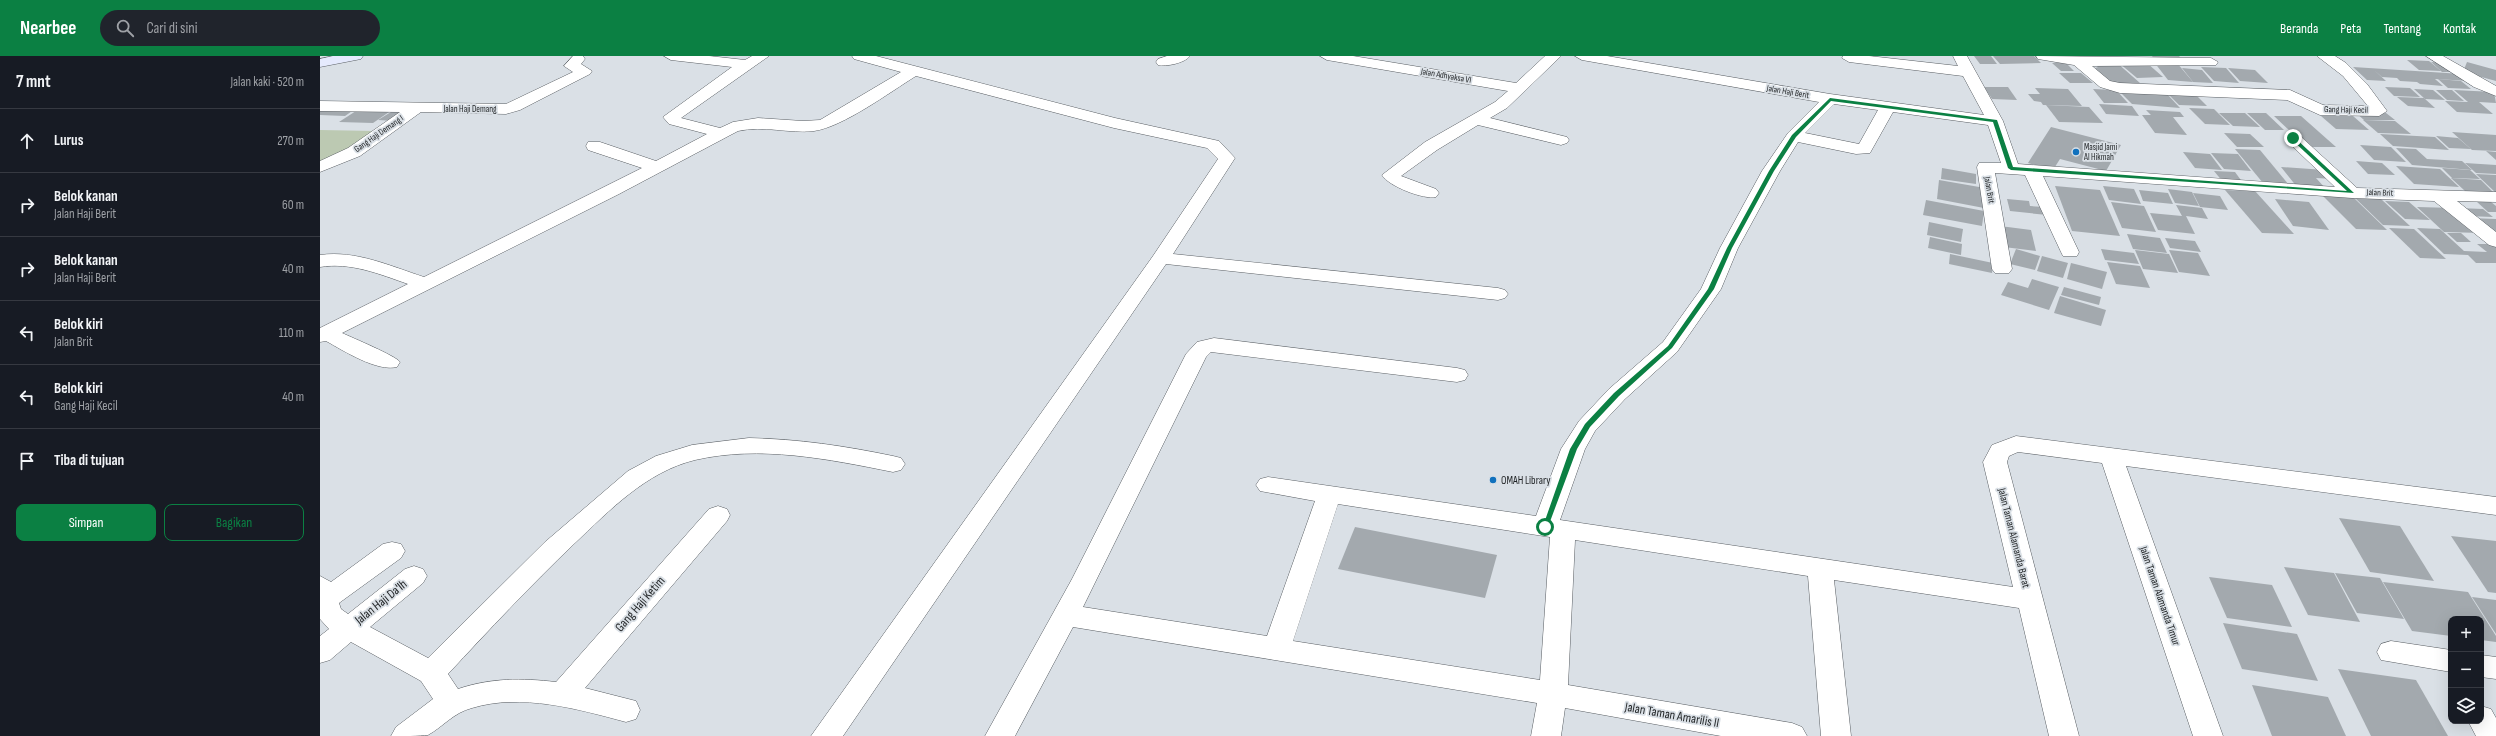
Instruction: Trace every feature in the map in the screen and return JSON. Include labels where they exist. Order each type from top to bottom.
[{"type":"main road","points":[[320,63],[356,56]]},
{"type":"street","points":[[671,56],[749,65]]},
{"type":"street","points":[[722,133],[675,121],[671,117],[732,74],[762,56]]},
{"type":"street","points":[[826,736],[1161,258],[1227,158],[1213,144],[1114,123],[859,56]]},
{"type":"street","points":[[1163,62],[1183,56]]},
{"type":"street","points":[[1430,193],[1393,179],[1391,175],[1431,146],[1501,105],[1554,56]]},
{"type":"street","name":"Jalan Haji Berit","points":[[1582,56],[1640,60],[1830,99],[1887,108],[1995,121]]},
{"type":"street","points":[[1960,56],[1967,72],[1995,121],[2011,168]]},
{"type":"street","points":[[2043,56],[2051,59],[2078,60],[2211,62]]},
{"type":"street","name":"Gang Haji Kecil","points":[[2078,60],[2099,80],[2110,86],[2120,88],[2290,95],[2320,110],[2379,111],[2369,96],[2341,65],[2324,56]]},
{"type":"street","points":[[2433,56],[2479,84],[2496,91]]},
{"type":"street","name":"Jalan Adhyaksa VI","points":[[1337,57],[1519,88]]},
{"type":"street","points":[[1850,58],[1967,72]]},
{"type":"street","name":"Jalan Haji Demang","points":[[320,106],[415,109],[506,109],[526,102],[583,73],[585,71],[571,66],[578,59]]},
{"type":"street","points":[[323,335],[657,167],[733,127],[754,121],[812,126],[825,124],[914,71]]},
{"type":"street","points":[[1546,736],[1553,694],[1554,529],[1573,449],[1587,426],[1617,394],[1670,347],[1711,289],[1729,248],[1771,171],[1794,136],[1830,99]]},
{"type":"street","points":[[526,102],[550,104]]},
{"type":"street","points":[[1794,136],[1856,149],[1864,149],[1887,108]]},
{"type":"street","name":"Gang Haji Demang I","points":[[320,168],[354,152],[415,109]]},
{"type":"street","points":[[1476,120],[1561,140]]},
{"type":"street","points":[[2293,138],[2352,193]]},
{"type":"street","points":[[594,146],[657,167]]},
{"type":"street","name":"Jalan Brit","points":[[2002,269],[1985,167],[2352,193],[2496,197]]},
{"type":"street","points":[[2032,170],[2070,252]]},
{"type":"street","points":[[2438,195],[2496,241]]},
{"type":"street","points":[[320,261],[330,258],[344,259],[426,284]]},
{"type":"street","points":[[1161,258],[1498,294]]},
{"type":"street","points":[[323,335],[389,362]]},
{"type":"street","points":[[1000,736],[1066,615],[1198,354],[1204,347],[1214,344],[1457,375]]},
{"type":"street","name":"Jalan Taman Alamanda Barat","points":[[2064,736],[1995,462],[2000,451],[2016,444],[2496,506]]},
{"type":"street","points":[[431,673],[565,537],[639,475],[663,462],[729,447],[775,445],[835,452],[894,464]]},
{"type":"street","name":"Jalan Taman Alamanda Timur","points":[[2112,456],[2208,736]]},
{"type":"street","points":[[1268,485],[2030,600]]},
{"type":"street","points":[[1276,649],[1329,495]]},
{"type":"street","name":"Gang Haji Ketim","points":[[563,694],[718,514]]},
{"type":"street","points":[[392,551],[323,593],[328,613],[348,629],[431,673],[451,702]]},
{"type":"street","points":[[1820,569],[1836,736]]},
{"type":"street","name":"Jalan Haji Da'Ih","points":[[320,652],[414,576]]},
{"type":"street","name":"Jalan Taman Amarilis II","points":[[1066,615],[1553,694],[1792,736]]},
{"type":"street","points":[[2391,652],[2448,662]]},
{"type":"street","points":[[2484,666],[2496,668]]},
{"type":"street","points":[[406,736],[451,702],[485,691],[563,694],[626,710]]},
{"type":"street","points":[[2484,723],[2491,736]]},
{"type":"green space","points":[[320,130],[376,131],[349,152],[320,165]]},
{"type":"building","points":[[1974,56],[1991,56],[1997,64],[1980,64]]},
{"type":"building","points":[[1993,56],[2034,56],[2041,63],[2000,64]]},
{"type":"building","points":[[2152,56],[2179,56],[2183,60],[2154,59]]},
{"type":"building","points":[[2407,60],[2429,61],[2441,71],[2419,70]]},
{"type":"building","points":[[2065,62],[2074,71],[2061,71],[2052,63]]},
{"type":"building","points":[[2093,62],[2116,62],[2140,83],[2113,84],[2108,79],[2102,79],[2094,72],[2099,72],[2095,68],[2098,67]]},
{"type":"building","points":[[2154,62],[2177,63],[2193,82],[2168,80]]},
{"type":"building","points":[[2431,62],[2444,63],[2455,72],[2442,72]]},
{"type":"building","points":[[2467,62],[2496,70],[2496,81],[2463,72]]},
{"type":"building","points":[[2119,63],[2147,63],[2163,77],[2137,78]]},
{"type":"building","points":[[2201,67],[2226,68],[2239,83],[2214,81]]},
{"type":"building","points":[[2353,67],[2462,74],[2470,81],[2435,79],[2443,86],[2420,84],[2417,82],[2400,81],[2397,78],[2382,77],[2374,70],[2386,81],[2367,80]]},
{"type":"building","points":[[2182,68],[2202,70],[2213,83],[2193,82]]},
{"type":"building","points":[[2228,68],[2255,70],[2268,83],[2240,81]]},
{"type":"building","points":[[2059,73],[2081,73],[2093,83],[2070,83]]},
{"type":"building","points":[[2438,79],[2461,81],[2471,89],[2448,88]]},
{"type":"building","points":[[1984,87],[2008,87],[2017,100],[1992,99]]},
{"type":"building","points":[[2385,87],[2410,88],[2420,97],[2394,96]]},
{"type":"building","points":[[2035,88],[2068,89],[2082,106],[2043,105],[2041,102],[2034,101],[2028,94],[2040,94]]},
{"type":"building","points":[[2093,89],[2116,90],[2128,103],[2104,103]]},
{"type":"building","points":[[2414,89],[2433,90],[2445,100],[2425,99]]},
{"type":"building","points":[[2436,90],[2452,90],[2464,101],[2447,100]]},
{"type":"building","points":[[2454,90],[2494,92],[2496,103],[2479,102],[2493,114],[2457,112],[2445,101],[2468,102]]},
{"type":"building","points":[[2121,93],[2168,95],[2180,108],[2132,104]]},
{"type":"building","points":[[2168,94],[2196,95],[2207,106],[2179,105]]},
{"type":"building","points":[[2397,97],[2424,98],[2435,108],[2408,106]]},
{"type":"building","points":[[2099,104],[2132,106],[2139,116],[2106,114]]},
{"type":"building","points":[[2046,105],[2089,107],[2103,123],[2059,122]]},
{"type":"building","points":[[2189,108],[2214,109],[2230,125],[2205,124]]},
{"type":"building","points":[[320,109],[355,109],[345,116],[320,115]]},
{"type":"building","points":[[359,109],[392,110],[373,123],[339,122]]},
{"type":"building","points":[[2146,110],[2180,112],[2184,117],[2173,117],[2187,135],[2155,133],[2142,115],[2151,115]]},
{"type":"building","points":[[391,112],[408,112],[395,121],[378,120]]},
{"type":"building","points":[[2355,112],[2386,113],[2395,120],[2364,120]]},
{"type":"building","points":[[2219,113],[2245,113],[2260,127],[2233,126]]},
{"type":"building","points":[[2247,113],[2266,113],[2284,130],[2265,130]]},
{"type":"building","points":[[2274,116],[2301,116],[2336,147],[2307,147]]},
{"type":"building","points":[[2321,116],[2353,116],[2369,130],[2336,129]]},
{"type":"building","points":[[2363,120],[2395,121],[2411,134],[2378,133]]},
{"type":"building","name":"Masjid Jami Al Hikmah","points":[[2051,127],[2121,145],[2106,171],[2060,159],[2053,170],[2028,163]]},
{"type":"building","points":[[2452,132],[2496,135],[2496,151],[2472,150]]},
{"type":"building","points":[[2224,133],[2250,134],[2264,147],[2237,147]]},
{"type":"building","points":[[2380,134],[2435,137],[2449,150],[2393,146]]},
{"type":"building","points":[[2436,136],[2458,138],[2471,149],[2449,148]]},
{"type":"building","points":[[2360,145],[2391,147],[2406,162],[2374,160]]},
{"type":"building","points":[[2396,148],[2416,149],[2427,159],[2462,161],[2472,170],[2412,165]]},
{"type":"building","points":[[2235,149],[2260,150],[2289,185],[2263,183]]},
{"type":"building","points":[[2486,151],[2496,152],[2496,160]]},
{"type":"building","points":[[2183,152],[2210,154],[2222,170],[2195,168]]},
{"type":"building","points":[[2211,153],[2238,154],[2251,171],[2224,169]]},
{"type":"building","points":[[2356,161],[2382,163],[2395,175],[2368,174]]},
{"type":"building","points":[[2465,163],[2496,165],[2496,174],[2476,173]]},
{"type":"building","points":[[2396,166],[2440,169],[2459,187],[2414,184]]},
{"type":"building","points":[[2281,167],[2325,170],[2333,179],[2316,178],[2326,189],[2297,187]]},
{"type":"building","points":[[1942,168],[1976,174],[1976,184],[1941,179]]},
{"type":"building","points":[[2442,168],[2470,170],[2480,179],[2452,178]]},
{"type":"building","points":[[2214,171],[2235,172],[2243,183],[2223,182]]},
{"type":"building","points":[[2476,174],[2496,175],[2496,193]]},
{"type":"building","points":[[2451,178],[2481,180],[2494,193],[2465,191]]},
{"type":"building","points":[[1939,180],[1985,188],[1984,208],[1937,199]]},
{"type":"building","points":[[2055,186],[2100,190],[2120,236],[2072,231]]},
{"type":"building","points":[[2103,186],[2134,189],[2141,204],[2109,200]]},
{"type":"building","points":[[2168,189],[2192,192],[2199,206],[2175,203]]},
{"type":"building","points":[[2139,190],[2168,193],[2173,204],[2143,201]]},
{"type":"building","points":[[2225,190],[2255,191],[2294,234],[2262,233]]},
{"type":"building","points":[[2193,193],[2220,196],[2228,210],[2200,207]]},
{"type":"building","points":[[2323,196],[2353,197],[2387,230],[2356,229]]},
{"type":"building","points":[[2355,198],[2381,199],[2410,226],[2383,225]]},
{"type":"building","points":[[2007,199],[2029,201],[2030,206],[2044,207],[2047,215],[2010,211]]},
{"type":"building","points":[[2275,199],[2309,202],[2329,230],[2293,226]]},
{"type":"building","points":[[1926,200],[1984,211],[1982,226],[1923,215]]},
{"type":"building","points":[[2385,201],[2409,202],[2430,220],[2405,219]]},
{"type":"building","points":[[2476,201],[2491,202],[2496,206],[2496,212],[2488,212]]},
{"type":"building","points":[[2111,202],[2144,206],[2156,232],[2122,228]]},
{"type":"building","points":[[2176,205],[2202,208],[2208,219],[2186,216],[2195,234],[2158,230],[2150,213],[2182,216]]},
{"type":"building","points":[[2417,207],[2454,208],[2482,233],[2444,232]]},
{"type":"building","points":[[2458,208],[2483,209],[2493,217],[2467,216]]},
{"type":"building","points":[[2470,218],[2496,219],[2496,235]]},
{"type":"building","points":[[1929,222],[1963,229],[1961,242],[1927,235]]},
{"type":"building","points":[[2000,226],[2031,230],[2036,251],[2004,247]]},
{"type":"building","points":[[2389,228],[2414,229],[2446,259],[2420,258]]},
{"type":"building","points":[[2417,228],[2440,229],[2464,251],[2487,252],[2477,244],[2496,244],[2496,263],[2476,263],[2468,255],[2444,254]]},
{"type":"building","points":[[2447,233],[2461,233],[2471,242],[2457,242]]},
{"type":"building","points":[[2127,234],[2160,238],[2167,253],[2133,249]]},
{"type":"building","points":[[1930,237],[1962,244],[1961,255],[1928,248]]},
{"type":"building","points":[[2165,238],[2195,241],[2201,252],[2170,248]]},
{"type":"building","points":[[2016,249],[2040,256],[2035,270],[2010,264]]},
{"type":"building","points":[[2101,249],[2134,253],[2139,264],[2105,260]]},
{"type":"building","points":[[2135,250],[2169,254],[2178,273],[2143,269]]},
{"type":"building","points":[[2169,250],[2198,253],[2210,276],[2179,272]]},
{"type":"building","points":[[1950,254],[1993,263],[1992,273],[1949,264]]},
{"type":"building","points":[[2042,256],[2068,263],[2063,278],[2037,271]]},
{"type":"building","points":[[2107,262],[2140,266],[2150,288],[2116,284]]},
{"type":"building","points":[[2071,263],[2107,272],[2102,289],[2067,279]]},
{"type":"building","points":[[2032,279],[2059,287],[2049,310],[2001,295],[2008,282],[2028,288]]},
{"type":"building","points":[[2064,287],[2101,297],[2099,305],[2061,295]]},
{"type":"building","points":[[2060,296],[2106,310],[2101,326],[2054,313]]},
{"type":"building","points":[[2339,518],[2400,526],[2434,581],[2370,572]]},
{"type":"building","points":[[1355,527],[1497,555],[1485,598],[1338,569]]},
{"type":"building","points":[[2451,536],[2496,541],[2496,593],[2488,592]]},
{"type":"building","points":[[2284,567],[2334,573],[2360,622],[2308,615]]},
{"type":"building","points":[[2335,573],[2380,578],[2404,619],[2357,613]]},
{"type":"building","points":[[2209,577],[2272,585],[2292,627],[2227,618]]},
{"type":"building","points":[[2383,582],[2468,592],[2483,616],[2448,616],[2448,636],[2412,631]]},
{"type":"building","points":[[2472,597],[2496,600],[2496,634]]},
{"type":"building","points":[[2484,617],[2496,636],[2496,642],[2484,640]]},
{"type":"building","points":[[2223,623],[2297,634],[2318,681],[2242,669]]},
{"type":"building","points":[[2338,669],[2416,680],[2448,736],[2371,736]]},
{"type":"building","points":[[2252,685],[2328,697],[2346,736],[2272,736]]},
{"type":"place","name":"Masjid Jami Al Hikmah","points":[[2076,152]]},
{"type":"place","name":"OMAH Library","points":[[1493,480]]},
{"type":"route","points":[[1545,527],[1573,449],[1587,426],[1617,394],[1670,347],[1711,289],[1729,248],[1771,171],[1794,136],[1830,99],[1887,108],[1995,121],[2011,168],[2352,193],[2293,138]]}]
